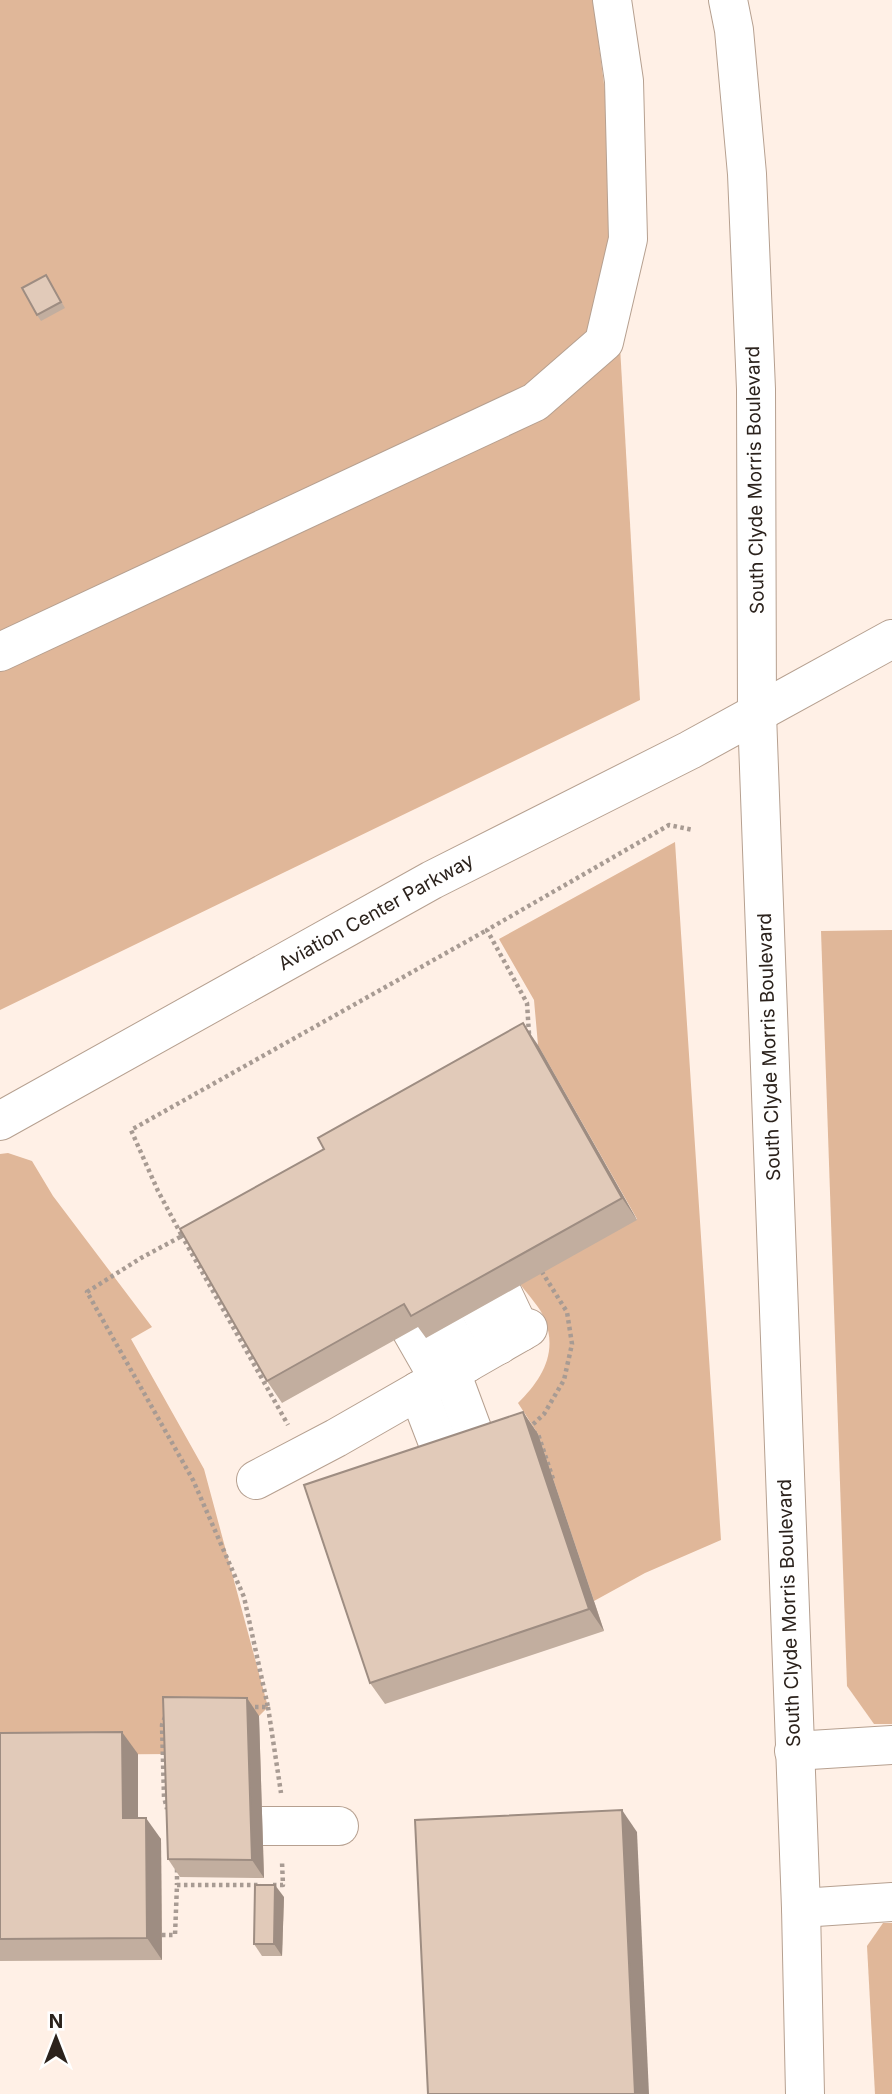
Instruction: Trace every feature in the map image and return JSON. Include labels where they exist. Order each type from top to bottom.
[{"type":"main road","points":[[0,652],[535,402],[604,342],[628,239],[624,81],[612,0]]},
{"type":"main road","name":"South Clyde Morris Boulevard","points":[[728,0],[734,30],[747,174],[756,389],[757,714],[801,1908],[805,2094]]},
{"type":"main road","name":"Aviation Center Parkway","points":[[0,1121],[432,880],[690,750],[892,639]]},
{"type":"main road","points":[[463,1459],[475,1358],[460,1314],[475,1358]]},
{"type":"main road","points":[[257,1480],[475,1358]]},
{"type":"main road","points":[[794,1751],[892,1745]]},
{"type":"main road","points":[[272,1811],[338,1826]]},
{"type":"main road","points":[[801,1908],[892,1902]]},
{"type":"path","points":[[306,1454],[182,1236],[158,1191],[131,1130],[669,825],[693,830]]},
{"type":"path","points":[[487,930],[527,1003],[529,1042]]},
{"type":"path","points":[[194,1229],[87,1292],[193,1480],[244,1597],[268,1707],[272,1811]]},
{"type":"path","points":[[518,1433],[527,1430],[544,1414],[564,1380],[572,1344],[567,1312],[542,1272]]},
{"type":"path","points":[[527,1430],[538,1434],[554,1482]]},
{"type":"path","points":[[243,1708],[268,1707]]},
{"type":"path","points":[[166,1714],[162,1725],[164,1797],[170,1818]]},
{"type":"path","points":[[177,1885],[283,1885],[282,1860]]},
{"type":"path","points":[[162,1934],[175,1934],[176,1861]]},
{"type":"shaded area","points":[[0,0],[593,0],[606,99],[640,700],[0,1010]]},
{"type":"shaded area","points":[[675,842],[721,1540],[645,1573],[594,1601],[538,1434],[518,1403],[540,1376],[550,1344],[543,1315],[520,1284],[637,1219],[538,1045],[534,1000],[499,939]]},
{"type":"shaded area","points":[[892,930],[892,1724],[874,1724],[847,1686],[821,931]]},
{"type":"shaded area","points":[[8,1153],[32,1161],[53,1196],[152,1327],[131,1339],[204,1469],[268,1707],[259,1716],[176,1715],[176,1754],[16,1755],[0,1837],[0,1154]]},
{"type":"shaded area","points":[[883,1923],[892,1923],[892,2094],[875,2094],[867,1946]]},
{"type":"building","points":[[46,275],[61,302],[37,315],[22,288]]},
{"type":"building","points":[[523,1023],[622,1198],[411,1316],[404,1304],[267,1381],[180,1229],[324,1149],[318,1138]]},
{"type":"building","points":[[523,1412],[589,1609],[370,1683],[304,1485]]},
{"type":"building","points":[[163,1697],[247,1698],[252,1860],[168,1859]]},
{"type":"building","points":[[122,1732],[123,1818],[146,1818],[147,1938],[0,1939],[0,1733]]},
{"type":"building","points":[[622,1810],[635,2094],[428,2094],[415,1820]]},
{"type":"building","points":[[255,1885],[275,1885],[274,1944],[254,1944]]}]
